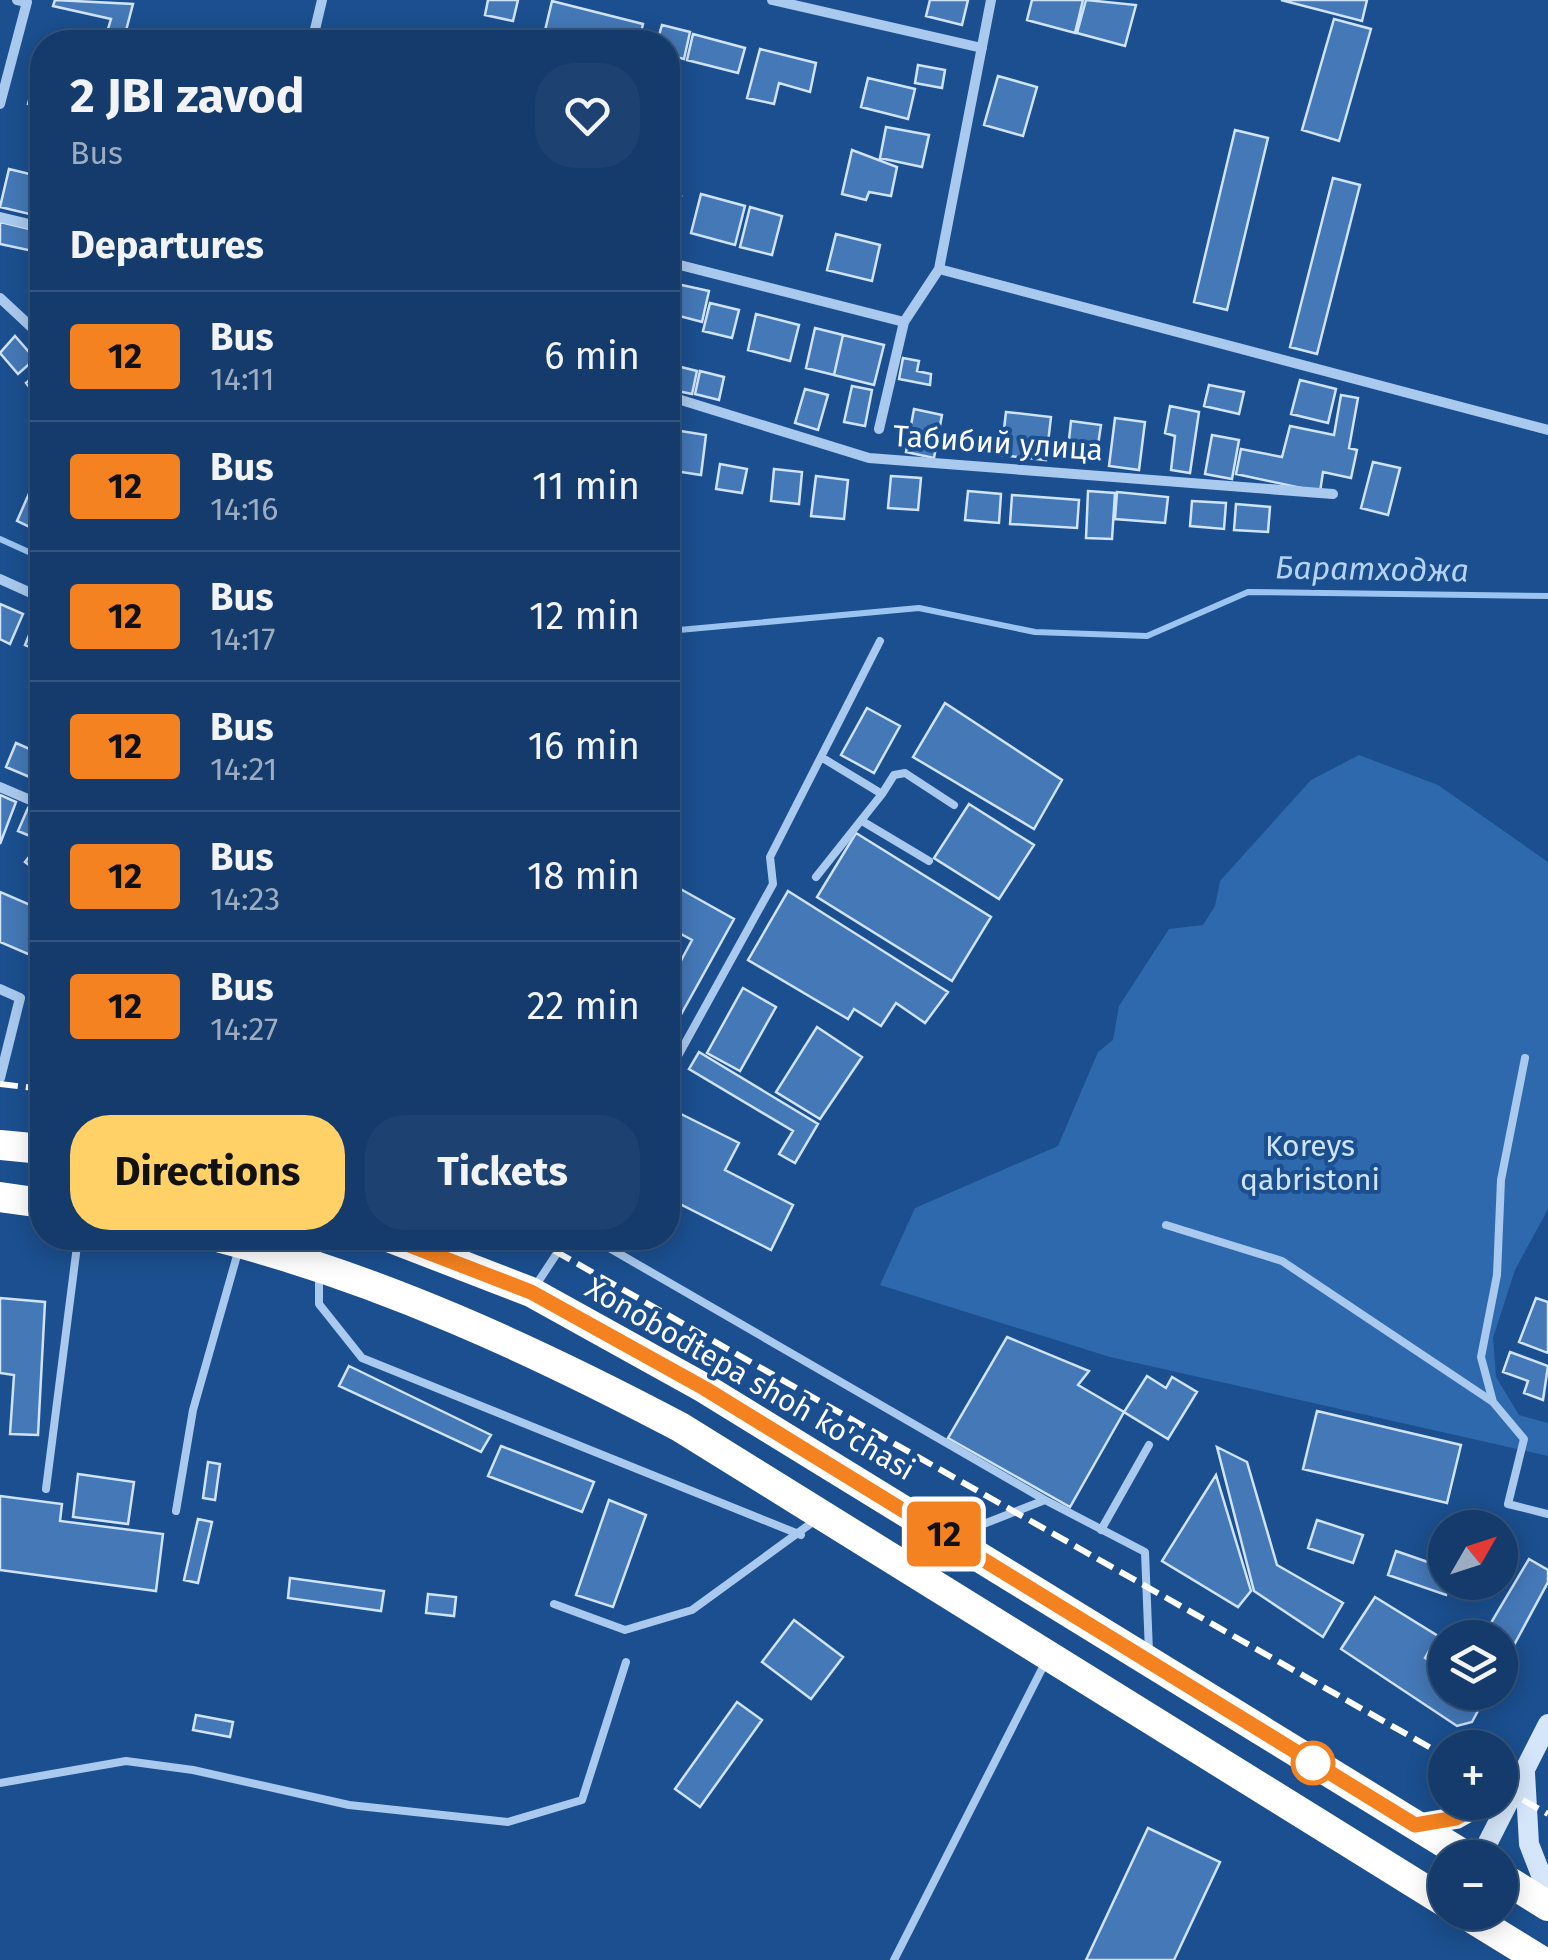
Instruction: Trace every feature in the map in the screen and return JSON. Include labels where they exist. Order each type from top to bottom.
[{"type":"highway","points":[[0,1146],[30,1148]]},
{"type":"highway","points":[[0,1197],[30,1202]]},
{"type":"highway","points":[[262,1250],[437,1311],[569,1369],[680,1427],[812,1525],[1049,1656],[1428,1891]]},
{"type":"highway","name":"Xonobodtepa shoh ko'chasi","points":[[422,1250],[531,1292],[704,1388],[1440,1840]]},
{"type":"highway","points":[[569,1369],[589,1326]]},
{"type":"highway","points":[[1518,1887],[1548,1906]]},
{"type":"highway","points":[[1490,1930],[1536,1959]]},
{"type":"main road","points":[[1489,1840],[1548,1724]]},
{"type":"main road","points":[[1518,1777],[1525,1771]]},
{"type":"main road","points":[[1525,1771],[1529,1844],[1548,1893]]},
{"type":"main road","points":[[1415,1825],[1444,1820]]},
{"type":"street","points":[[0,104],[28,2],[17,0]]},
{"type":"street","points":[[315,30],[322,0]]},
{"type":"street","points":[[772,0],[982,48]]},
{"type":"street","points":[[879,430],[904,322],[939,269],[991,0]]},
{"type":"street","points":[[0,217],[30,224]]},
{"type":"street","points":[[680,265],[904,322]]},
{"type":"street","points":[[939,269],[1548,430]]},
{"type":"street","points":[[0,298],[30,326]]},
{"type":"street","name":"Табибий улица","points":[[680,400],[870,458],[1333,494]]},
{"type":"street","points":[[0,579],[30,593]]},
{"type":"street","points":[[0,787],[30,800]]},
{"type":"street","points":[[0,990],[20,998],[0,1078]]},
{"type":"lane","points":[[680,1052],[772,884],[770,857],[880,641]]},
{"type":"lane","points":[[821,757],[882,794]]},
{"type":"lane","points":[[816,877],[894,775],[905,773],[954,805]]},
{"type":"lane","points":[[862,821],[928,861]]},
{"type":"lane","points":[[1493,1402],[1481,1358],[1497,1275],[1501,1180],[1525,1058]]},
{"type":"lane","points":[[1166,1225],[1282,1261],[1493,1402],[1524,1440],[1508,1504],[1548,1514]]},
{"type":"lane","points":[[46,1489],[76,1250]]},
{"type":"lane","points":[[176,1511],[193,1410],[229,1250]]},
{"type":"lane","points":[[531,1292],[559,1250]]},
{"type":"lane","points":[[613,1250],[1044,1500],[1144,1552],[1149,1662]]},
{"type":"lane","points":[[319,1268],[319,1304],[362,1358],[812,1525]]},
{"type":"lane","points":[[1101,1530],[1149,1445]]},
{"type":"lane","points":[[949,1537],[1044,1500]]},
{"type":"lane","points":[[554,1604],[625,1630],[692,1610],[812,1525]]},
{"type":"lane","points":[[894,1960],[1049,1656]]},
{"type":"lane","points":[[0,1783],[126,1761],[194,1770],[349,1806],[508,1822],[582,1800],[626,1662]]},
{"type":"green space","name":"Koreys qabristoni","points":[[1359,755],[1438,785],[1548,862],[1548,1209],[1515,1270],[1493,1338],[1496,1377],[1519,1415],[1548,1423],[1548,1456],[1110,1357],[880,1285],[915,1208],[1058,1146],[1098,1052],[1113,1040],[1119,1006],[1169,929],[1203,925],[1215,906],[1220,881],[1311,780]]},
{"type":"building","points":[[55,0],[133,4],[126,30],[108,30],[111,19],[53,6]]},
{"type":"building","points":[[488,0],[518,0],[513,21],[485,15]]},
{"type":"building","points":[[930,0],[968,0],[962,25],[926,16]]},
{"type":"building","points":[[1032,0],[1083,0],[1075,33],[1027,20]]},
{"type":"building","points":[[1086,0],[1136,5],[1125,46],[1077,33]]},
{"type":"building","points":[[1281,0],[1367,0],[1362,21]]},
{"type":"building","points":[[552,1],[643,24],[642,30],[545,30]]},
{"type":"building","points":[[1334,19],[1371,29],[1339,141],[1302,130]]},
{"type":"building","points":[[662,25],[690,32],[684,59],[680,58],[680,30],[661,30]]},
{"type":"building","points":[[693,34],[745,48],[738,73],[687,60]]},
{"type":"building","points":[[760,49],[816,63],[810,92],[779,83],[774,104],[747,98]]},
{"type":"building","points":[[918,65],[945,70],[942,88],[915,83]]},
{"type":"building","points":[[998,76],[1037,87],[1023,136],[984,125]]},
{"type":"building","points":[[868,78],[915,89],[908,119],[861,107]]},
{"type":"building","points":[[886,127],[929,135],[922,167],[880,158]]},
{"type":"building","points":[[1235,130],[1268,138],[1227,310],[1194,302]]},
{"type":"building","points":[[852,150],[897,167],[891,196],[869,192],[866,200],[842,194]]},
{"type":"building","points":[[9,169],[30,174],[30,214],[0,207]]},
{"type":"building","points":[[1333,178],[1360,185],[1317,354],[1290,347]]},
{"type":"building","points":[[701,194],[745,206],[735,245],[691,233]]},
{"type":"building","points":[[750,207],[782,216],[772,255],[740,247]]},
{"type":"building","points":[[0,222],[30,229],[30,250],[0,244]]},
{"type":"building","points":[[836,234],[880,245],[872,281],[827,270]]},
{"type":"building","points":[[680,285],[709,291],[702,322],[680,316]]},
{"type":"building","points":[[710,303],[739,310],[732,338],[703,331]]},
{"type":"building","points":[[756,314],[799,325],[790,361],[748,350]]},
{"type":"building","points":[[815,328],[843,335],[834,375],[806,368]]},
{"type":"building","points":[[843,335],[884,345],[874,385],[834,375]]},
{"type":"building","points":[[15,336],[30,353],[30,363],[18,374],[0,353]]},
{"type":"building","points":[[903,358],[919,361],[917,371],[931,374],[930,385],[899,379]]},
{"type":"building","points":[[680,367],[697,371],[692,394],[680,392]]},
{"type":"building","points":[[700,371],[724,377],[719,400],[695,394]]},
{"type":"building","points":[[1300,380],[1336,389],[1328,423],[1291,414]]},
{"type":"building","points":[[1209,385],[1244,392],[1239,414],[1204,406]]},
{"type":"building","points":[[852,386],[872,390],[865,426],[844,422]]},
{"type":"building","points":[[805,389],[828,395],[818,430],[795,423]]},
{"type":"building","points":[[1341,395],[1358,398],[1349,448],[1357,450],[1351,478],[1323,472],[1320,492],[1236,474],[1241,449],[1282,457],[1290,426],[1334,435]]},
{"type":"building","points":[[1170,406],[1199,412],[1190,473],[1171,470],[1175,436],[1165,433]]},
{"type":"building","points":[[914,409],[942,415],[934,458],[906,452]]},
{"type":"building","points":[[1006,412],[1051,417],[1046,460],[1001,455]]},
{"type":"building","points":[[1115,418],[1145,422],[1139,470],[1109,466]]},
{"type":"building","points":[[1071,421],[1101,425],[1097,452],[1068,449]]},
{"type":"building","points":[[680,431],[706,435],[701,475],[680,472]]},
{"type":"building","points":[[1212,435],[1239,440],[1232,479],[1205,474]]},
{"type":"building","points":[[1373,462],[1400,468],[1388,515],[1361,508]]},
{"type":"building","points":[[720,464],[747,469],[742,493],[716,489]]},
{"type":"building","points":[[774,469],[802,472],[799,504],[771,501]]},
{"type":"building","points":[[816,476],[848,480],[844,519],[811,516]]},
{"type":"building","points":[[891,476],[921,478],[918,510],[888,508]]},
{"type":"building","points":[[30,491],[30,527],[17,521]]},
{"type":"building","points":[[968,491],[1001,494],[999,523],[965,520]]},
{"type":"building","points":[[1088,491],[1115,493],[1112,539],[1086,538]]},
{"type":"building","points":[[1117,492],[1168,497],[1165,523],[1115,519]]},
{"type":"building","points":[[1012,495],[1079,500],[1077,528],[1010,524]]},
{"type":"building","points":[[1192,501],[1226,503],[1224,529],[1190,526]]},
{"type":"building","points":[[1236,504],[1270,507],[1268,532],[1234,530]]},
{"type":"building","points":[[0,604],[23,614],[10,644],[0,639]]},
{"type":"building","points":[[945,703],[1062,780],[1034,829],[913,757]]},
{"type":"building","points":[[867,708],[900,726],[874,773],[841,755]]},
{"type":"building","points":[[16,743],[30,749],[30,777],[6,767]]},
{"type":"building","points":[[0,795],[16,802],[0,844]]},
{"type":"building","points":[[969,804],[1034,845],[999,899],[934,858]]},
{"type":"building","points":[[28,808],[30,809],[30,836],[18,831]]},
{"type":"building","points":[[856,833],[991,917],[952,981],[817,897]]},
{"type":"building","points":[[680,889],[734,919],[680,1016],[680,962],[692,940],[680,934]]},
{"type":"building","points":[[788,891],[948,992],[925,1023],[896,1003],[881,1026],[854,1009],[848,1019],[748,960]]},
{"type":"building","points":[[0,892],[30,905],[30,955],[0,942]]},
{"type":"building","points":[[743,988],[776,1007],[740,1071],[707,1053]]},
{"type":"building","points":[[817,1027],[862,1057],[820,1119],[776,1092]]},
{"type":"building","points":[[699,1052],[818,1124],[795,1163],[779,1154],[793,1131],[689,1069]]},
{"type":"building","points":[[680,1114],[739,1143],[725,1170],[793,1205],[771,1250],[680,1204]]},
{"type":"building","points":[[0,1298],[45,1302],[38,1435],[10,1434],[14,1375],[0,1373]]},
{"type":"building","points":[[1536,1298],[1548,1302],[1548,1353],[1519,1342]]},
{"type":"building","points":[[1007,1337],[1089,1371],[1078,1385],[1124,1412],[1070,1507],[948,1438]]},
{"type":"building","points":[[1510,1352],[1548,1366],[1543,1400],[1524,1393],[1528,1381],[1503,1372]]},
{"type":"building","points":[[349,1366],[491,1435],[481,1452],[339,1386]]},
{"type":"building","points":[[1147,1376],[1166,1388],[1172,1377],[1197,1392],[1168,1439],[1124,1412]]},
{"type":"building","points":[[1317,1411],[1461,1445],[1447,1503],[1303,1469]]},
{"type":"building","points":[[501,1446],[594,1482],[582,1512],[488,1476]]},
{"type":"building","points":[[1217,1447],[1247,1462],[1277,1565],[1343,1603],[1323,1637],[1254,1591]]},
{"type":"building","points":[[208,1462],[220,1464],[215,1500],[203,1498]]},
{"type":"building","points":[[78,1474],[134,1482],[128,1524],[73,1517]]},
{"type":"building","points":[[1216,1475],[1251,1591],[1238,1607],[1162,1561]]},
{"type":"building","points":[[0,1496],[62,1504],[60,1521],[163,1534],[156,1591],[0,1570]]},
{"type":"building","points":[[609,1500],[646,1515],[613,1607],[576,1595]]},
{"type":"building","points":[[198,1519],[212,1522],[198,1583],[184,1580]]},
{"type":"building","points":[[1317,1520],[1363,1535],[1353,1563],[1308,1548]]},
{"type":"building","points":[[1396,1551],[1428,1562],[1428,1589],[1388,1575]]},
{"type":"building","points":[[1529,1559],[1548,1570],[1548,1582],[1518,1638],[1518,1620],[1493,1620],[1505,1600],[1518,1600],[1518,1577]]},
{"type":"building","points":[[290,1578],[384,1591],[381,1611],[288,1598]]},
{"type":"building","points":[[428,1594],[456,1597],[454,1616],[426,1613]]},
{"type":"building","points":[[1375,1597],[1428,1630],[1425,1658],[1428,1707],[1341,1649]]},
{"type":"building","points":[[794,1620],[843,1657],[811,1699],[762,1662]]},
{"type":"building","points":[[737,1702],[762,1720],[700,1807],[675,1789]]},
{"type":"building","points":[[1433,1710],[1478,1710],[1472,1722],[1457,1726]]},
{"type":"building","points":[[196,1715],[233,1722],[230,1737],[193,1730]]},
{"type":"building","points":[[1148,1828],[1220,1862],[1174,1960],[1086,1960]]},
{"type":"waterway","name":"Баратходжа","points":[[0,539],[30,553]]},
{"type":"waterway","name":"Баратходжа","points":[[680,630],[919,608],[1035,632],[1147,636],[1248,592],[1548,596]]},
{"type":"railway","points":[[0,1084],[30,1088]]},
{"type":"railway","points":[[553,1250],[1428,1746]]},
{"type":"railway","points":[[1518,1797],[1548,1814]]},
{"type":"bus line","name":"12","points":[[422,1250],[531,1292],[704,1388],[1415,1825],[1444,1820]]}]
